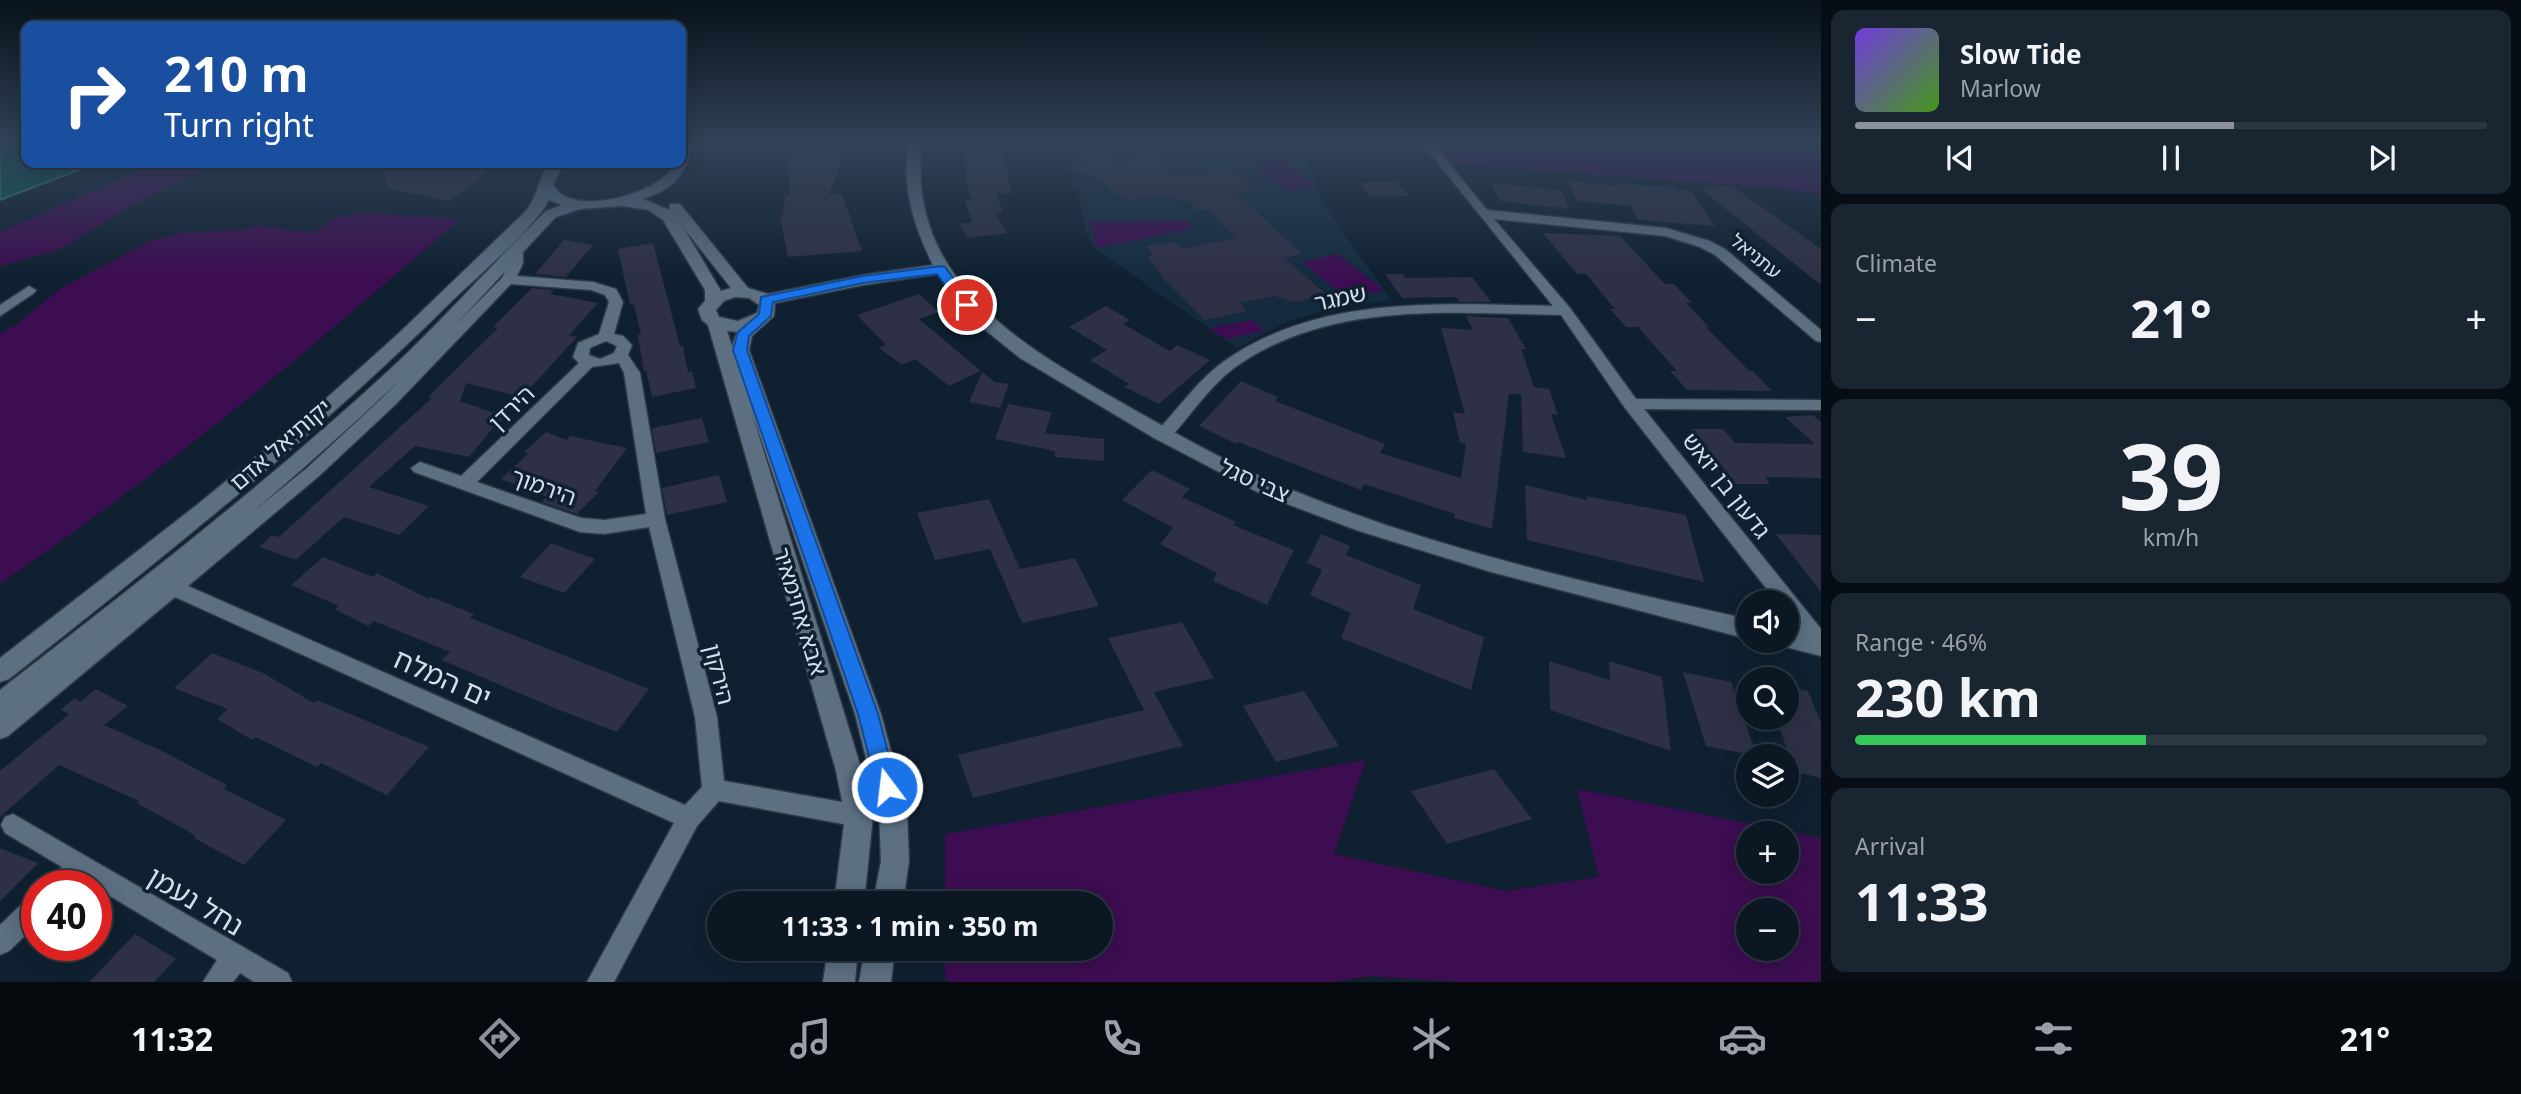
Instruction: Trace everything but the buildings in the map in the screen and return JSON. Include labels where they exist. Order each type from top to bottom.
[{"type":"street","name":"יקותיאל אדם","points":[[0,673],[220,498],[327,408],[400,342],[531,214],[541,202],[546,188]]},
{"type":"street","points":[[547,188],[552,196],[577,205],[600,206],[624,202],[655,188]]},
{"type":"street","points":[[665,188],[664,193],[743,292]]},
{"type":"street","name":"צבי סגל","points":[[912,188],[918,218],[941,270],[984,323],[1046,368],[1163,435],[1254,481],[1347,519],[1481,562],[1642,605],[1736,626]]},
{"type":"street","name":"גדעון בן יואש","points":[[1464,188],[1821,645]]},
{"type":"street","name":"אבא אחימאיר","points":[[624,202],[644,203],[660,209],[669,217],[713,290],[714,312],[849,771],[859,816],[850,891]]},
{"type":"street","name":"יקותיאל אדם","points":[[0,705],[188,556],[333,432],[446,327],[551,214],[577,205]]},
{"type":"street","name":"עתניאל","points":[[1485,214],[1666,232],[1705,244],[1720,252],[1821,338]]},
{"type":"street","points":[[0,729],[313,472],[389,401],[508,280],[516,264],[516,251]]},
{"type":"street","points":[[765,300],[863,280],[941,270]]},
{"type":"street","points":[[508,280],[593,286],[611,292],[616,302],[606,337],[588,342],[580,349],[581,357],[589,362],[602,363],[620,356]]},
{"type":"street","points":[[0,313],[29,290]]},
{"type":"street","points":[[743,292],[765,300],[768,311],[755,323],[734,327],[714,312],[725,295],[743,292]]},
{"type":"street","name":"שמגר","points":[[1163,435],[1228,366],[1258,347],[1288,333],[1357,315],[1409,309],[1559,311]]},
{"type":"street","name":"אבא אחימאיר","points":[[755,323],[743,335],[740,350],[868,714],[893,811],[895,861],[890,891]]},
{"type":"street","name":"הירקון","points":[[606,337],[618,339],[625,345],[620,356],[628,363],[632,373],[656,519],[706,717],[714,790]]},
{"type":"street","name":"הירדן","points":[[464,484],[589,362]]},
{"type":"street","points":[[1631,404],[1821,405]]},
{"type":"street","name":"הירמוך","points":[[420,468],[580,525],[604,527],[656,519]]},
{"type":"street","name":"ים המלח","points":[[174,587],[689,818]]},
{"type":"street","points":[[1799,640],[1821,645]]},
{"type":"street","points":[[600,982],[689,818],[714,790],[859,816]]},
{"type":"street","name":"נחל נעמן","points":[[13,825],[279,982]]},
{"type":"street","points":[[76,870],[80,866]]},
{"type":"street","points":[[0,942],[21,922]]},
{"type":"street","points":[[216,982],[236,958]]},
{"type":"street","points":[[839,982],[841,961]]},
{"type":"street","points":[[875,982],[879,961]]},
{"type":"street","points":[[882,961],[884,982]]},
{"type":"shaded area","points":[[0,188],[32,188],[0,200]]},
{"type":"shaded area","points":[[101,188],[167,188],[141,200],[61,249],[0,266],[0,232]]},
{"type":"shaded area","points":[[1073,188],[1318,188],[1322,202],[1391,300],[1339,306],[1289,321],[1237,348],[1096,249],[1086,233],[1078,193]]},
{"type":"shaded area","points":[[1283,188],[1306,188],[1287,191]]},
{"type":"shaded area","points":[[1778,188],[1821,188],[1821,194]]},
{"type":"shaded area","points":[[360,213],[459,219],[225,417],[136,486],[0,584],[0,334],[17,324],[60,289],[149,241],[183,233],[248,229],[256,225],[312,233],[338,217]]},
{"type":"shaded area","points":[[1187,221],[1193,228],[1097,248],[1090,222]]},
{"type":"shaded area","points":[[1338,254],[1384,290],[1346,298],[1302,262]]},
{"type":"shaded area","points":[[1253,320],[1264,331],[1226,339],[1209,328]]},
{"type":"shaded area","points":[[1366,760],[1334,854],[1506,891],[1599,877],[1577,789],[1736,821],[1736,884],[1799,884],[1799,834],[1821,838],[1821,982],[1457,982],[1369,976],[1334,982],[948,982],[945,978],[945,961],[1113,961],[1113,891],[945,891],[945,834]]},
{"type":"route","points":[[887,787],[868,714],[744,364],[740,350],[741,341],[743,335],[768,311],[765,300],[863,280],[941,270],[967,305]]}]
